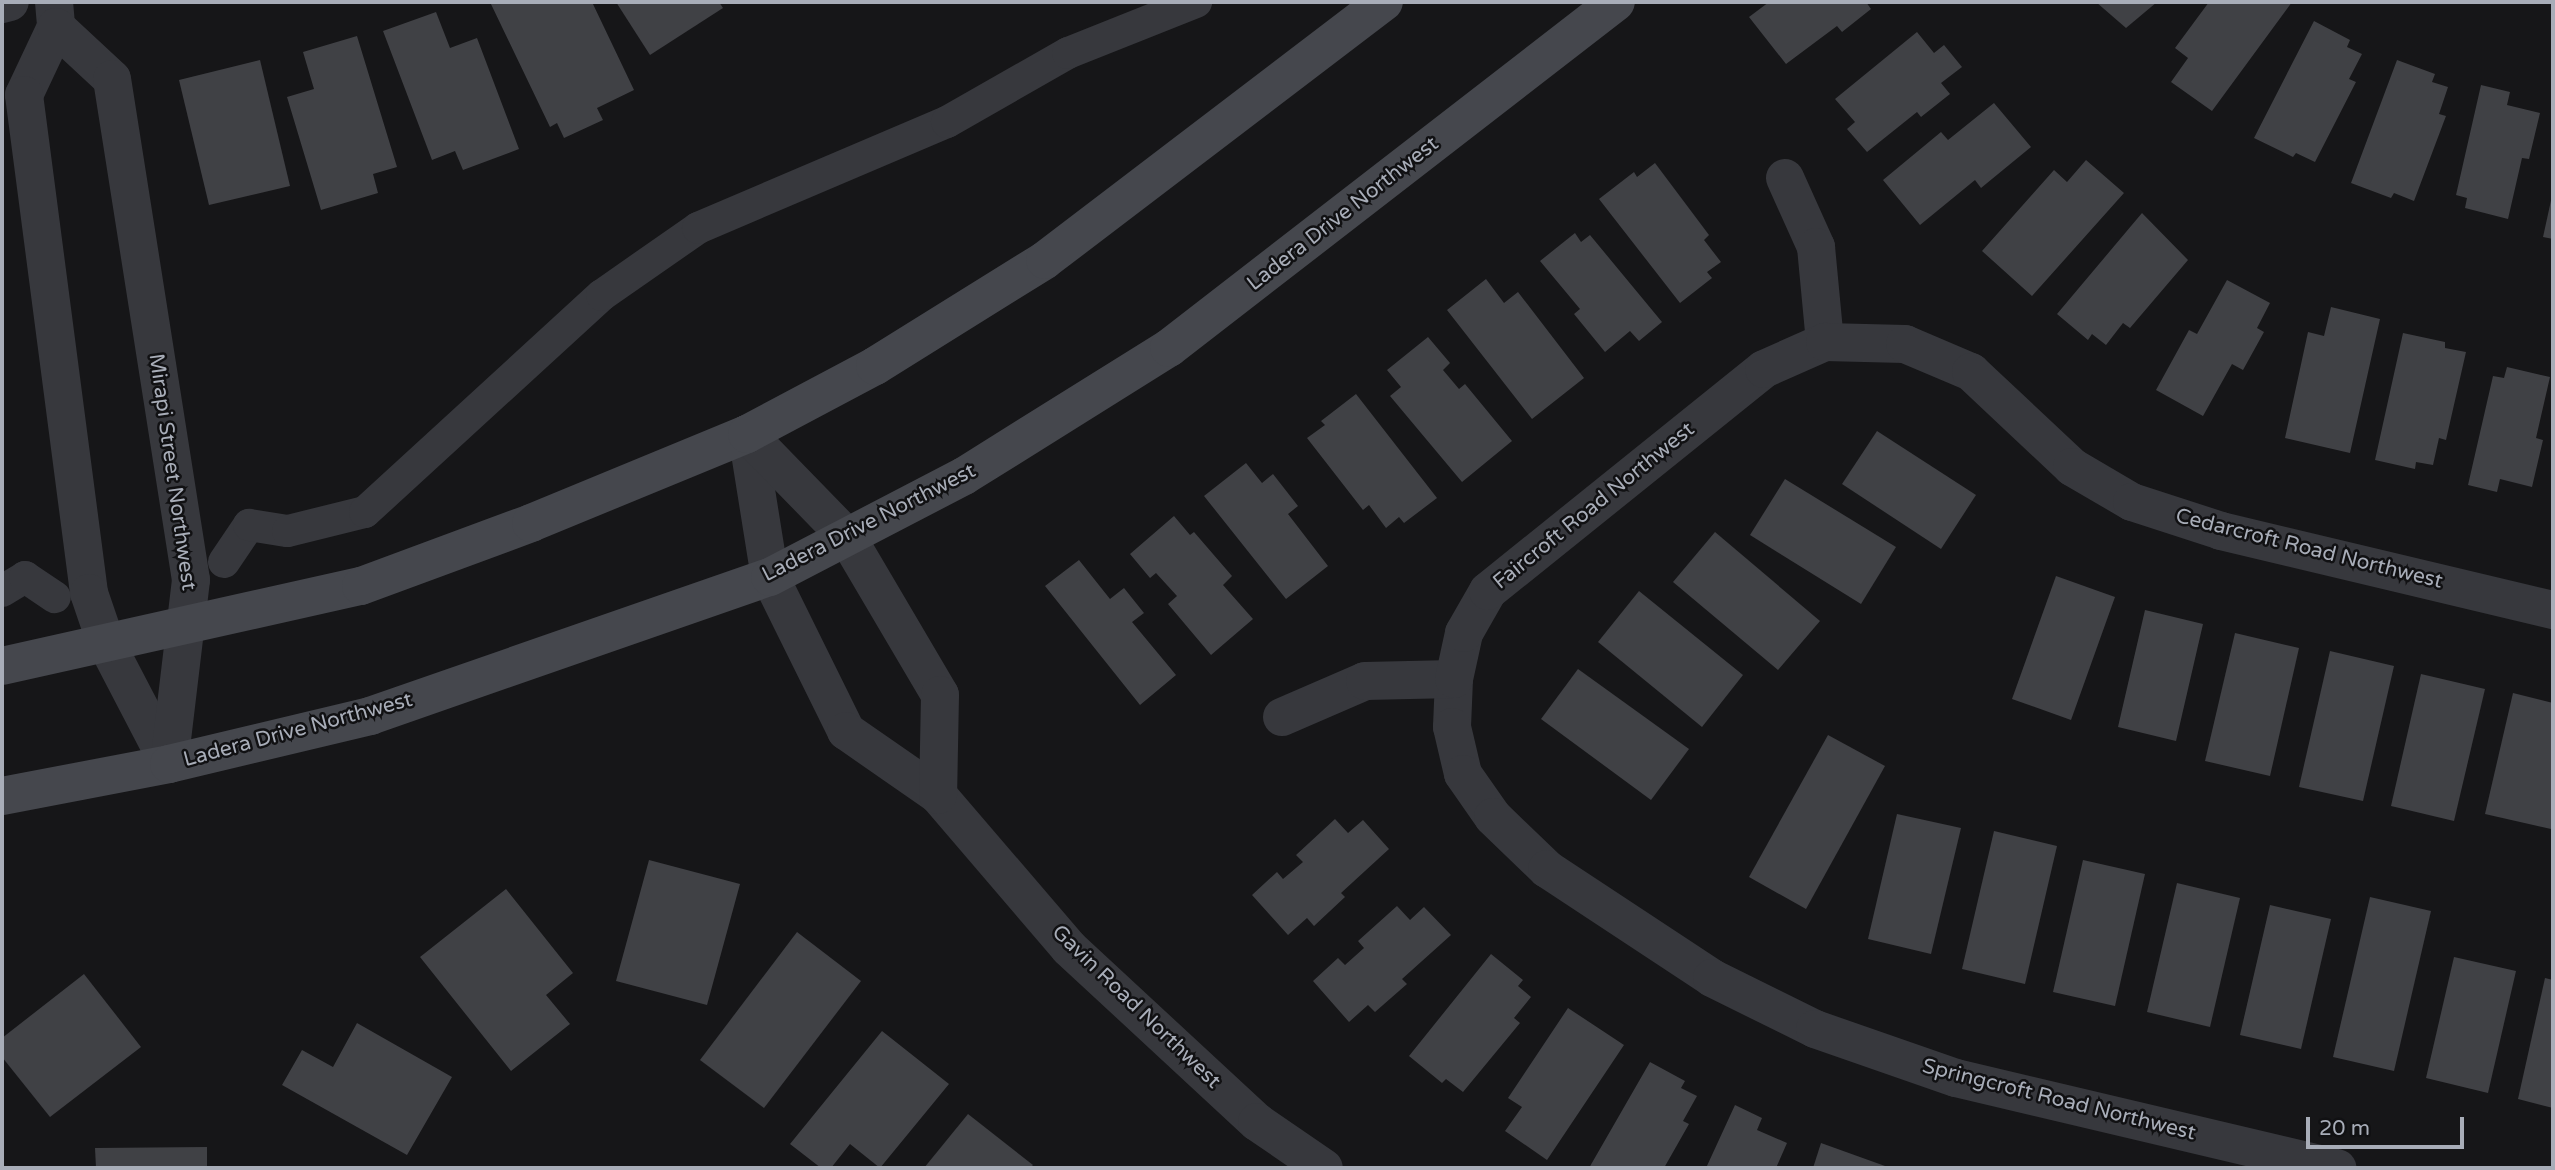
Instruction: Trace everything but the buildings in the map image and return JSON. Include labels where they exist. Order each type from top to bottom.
[{"type":"main road","points":[[2,666],[361,586],[747,434],[875,366],[1045,260],[1384,2]]},
{"type":"main road","name":"Ladera Drive Northwest","points":[[2,796],[169,764],[370,716],[770,577],[964,476],[1169,348],[1616,2]]},
{"type":"street","points":[[2,4],[10,2]]},
{"type":"street","points":[[224,562],[249,525],[288,531],[365,512],[602,295],[698,228],[947,121],[1068,53],[1196,2]]},
{"type":"street","name":"Mirapi Street Northwest","points":[[55,15],[112,79],[191,580],[188,624],[169,764],[106,643],[89,593],[24,95],[55,15]]},
{"type":"street","points":[[1785,178],[1816,247],[1825,342]]},
{"type":"street","name":"Cedarcroft Road Northwest","points":[[1825,342],[1905,344],[1971,372],[2072,467],[2132,502],[2221,531],[2553,610]]},
{"type":"street","name":"Faircroft Road Northwest","points":[[1454,679],[1464,633],[1488,591],[1764,369],[1825,342]]},
{"type":"street","points":[[747,434],[847,537],[940,695],[938,795]]},
{"type":"street","name":"Gavin Road Northwest","points":[[747,434],[770,577],[846,731],[938,795],[1069,948],[1258,1122],[1324,1168]]},
{"type":"street","points":[[2,591],[25,578],[55,597]]},
{"type":"street","points":[[1282,717],[1365,681],[1454,679]]},
{"type":"street","name":"Springcroft Road Northwest","points":[[1454,679],[1452,727],[1463,774],[1493,817],[1547,869],[1712,978],[1815,1029],[1956,1078],[2338,1168]]}]
